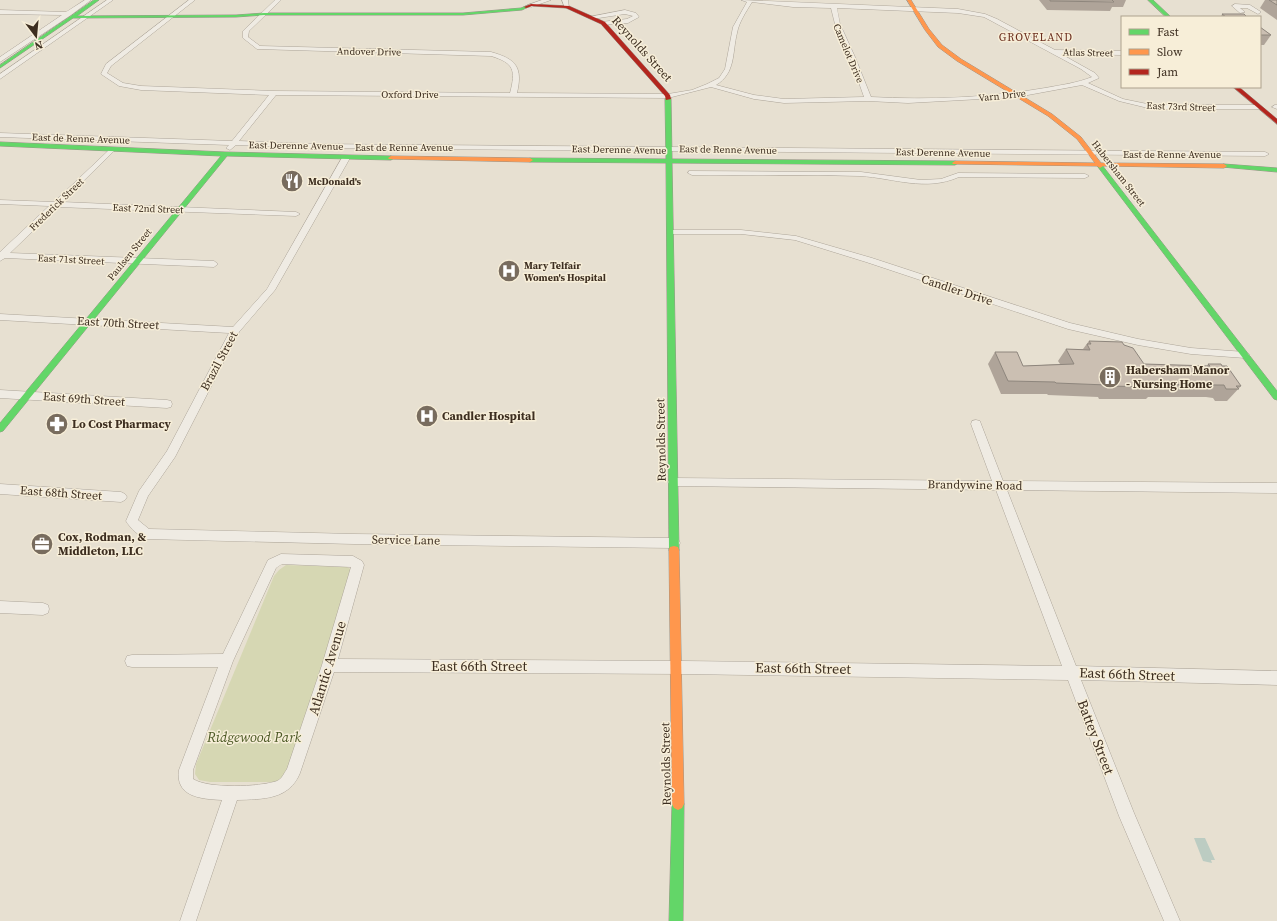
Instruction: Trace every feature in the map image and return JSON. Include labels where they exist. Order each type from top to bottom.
[{"type":"main road","points":[[0,67],[73,15],[97,0]]},
{"type":"main road","name":"Habersham Street","points":[[909,0],[930,35],[940,46],[958,60],[1017,94],[1062,123],[1079,138],[1277,397]]},
{"type":"main road","points":[[1150,0],[1168,16]]},
{"type":"main road","points":[[1140,1],[1156,16]]},
{"type":"main road","name":"Reynolds Street","points":[[73,15],[241,12],[264,14],[463,14],[522,9],[532,5],[566,4],[603,23],[668,96],[678,801],[676,921]]},
{"type":"main road","points":[[1237,88],[1277,122]]},
{"type":"main road","name":"East Derenne Avenue","points":[[2,146],[346,158],[1239,166],[1253,169],[1277,170]]},
{"type":"main road","name":"Paulsen Street","points":[[0,429],[225,154]]},
{"type":"main road","points":[[848,162],[874,168],[904,169],[917,172],[948,164]]},
{"type":"main road","name":"East Derenne Avenue","points":[[1239,166],[1248,163],[1277,163]]},
{"type":"street","points":[[0,18],[62,18],[73,15],[88,0]]},
{"type":"street","points":[[0,76],[110,0]]},
{"type":"street","points":[[174,14],[192,0]]},
{"type":"street","name":"Andover Drive","points":[[278,0],[246,31],[245,37],[259,48],[491,54],[507,58],[513,64],[517,73],[513,95]]},
{"type":"street","points":[[532,5],[548,0]]},
{"type":"street","points":[[743,0],[834,7],[958,11],[985,16],[996,20],[1094,74],[1096,78],[1083,83]]},
{"type":"street","name":"Oxford Drive","points":[[174,14],[108,65],[104,74],[121,85],[141,88],[274,93],[668,96],[714,84],[723,78],[729,69],[733,38],[736,28],[750,1]]},
{"type":"street","points":[[1242,12],[1235,6],[1248,6],[1258,12]]},
{"type":"street","name":"Camelot Drive","points":[[834,7],[834,17],[842,37],[850,50],[868,98]]},
{"type":"street","points":[[0,12],[73,15]]},
{"type":"street","points":[[592,17],[625,12],[634,14],[636,17],[628,21],[603,23]]},
{"type":"street","points":[[0,60],[62,18]]},
{"type":"street","name":"Atlas Street","points":[[1053,52],[1121,53]]},
{"type":"street","name":"Varn Drive","points":[[710,85],[731,92],[754,97],[784,101],[868,98],[928,101],[1017,94],[1083,83]]},
{"type":"street","name":"East 73rd Street","points":[[1083,83],[1121,100],[1152,107],[1258,107]]},
{"type":"street","name":"Paulsen Street","points":[[225,154],[274,93]]},
{"type":"street","name":"East de Renne Avenue","points":[[0,135],[321,146],[668,148],[1090,154],[1265,154]]},
{"type":"street","name":"Frederick Street","points":[[1,256],[112,150]]},
{"type":"street","name":"Brazil Street","points":[[140,528],[132,521],[143,494],[170,454],[235,330],[271,290],[346,158]]},
{"type":"street","points":[[692,173],[861,174],[880,175],[897,180],[921,182],[941,181],[958,175],[1085,176]]},
{"type":"street","name":"East 72nd Street","points":[[0,202],[296,214]]},
{"type":"street","name":"Candler Drive","points":[[670,232],[741,232],[796,238],[868,260],[1068,326],[1138,342],[1183,350],[1245,355]]},
{"type":"street","name":"East 71st Street","points":[[1,256],[214,264]]},
{"type":"street","name":"East 70th Street","points":[[0,318],[235,330]]},
{"type":"street","name":"East 69th Street","points":[[0,394],[167,404]]},
{"type":"street","name":"Battey Street","points":[[976,424],[1127,816],[1172,921]]},
{"type":"street","name":"Brandywine Road","points":[[674,482],[1277,488]]},
{"type":"street","name":"East 68th Street","points":[[0,489],[121,497]]},
{"type":"street","name":"Service Lane","points":[[140,528],[146,534],[354,539],[674,543]]},
{"type":"street","name":"Atlantic Avenue","points":[[281,559],[353,561],[358,565],[329,665],[294,773],[285,785],[274,790],[232,793],[209,792],[192,788],[189,786],[185,778],[186,770],[227,660],[272,564],[281,559]]},
{"type":"street","points":[[0,606],[43,609]]},
{"type":"street","points":[[132,661],[227,660]]},
{"type":"street","name":"East 66th Street","points":[[329,665],[676,666],[1072,672],[1277,678]]},
{"type":"street","points":[[188,921],[232,793]]},
{"type":"green space","name":"Ridgewood Park","points":[[286,565],[347,567],[351,569],[351,574],[288,771],[278,782],[210,782],[199,780],[195,774],[196,764],[274,576]]},
{"type":"shaded area","points":[[1194,838],[1205,838],[1215,860],[1211,860],[1212,863],[1203,861]]},
{"type":"building","points":[[1112,0],[1114,2],[1050,1]]},
{"type":"building","points":[[1269,0],[1277,0],[1277,5]]},
{"type":"building","points":[[1222,14],[1244,14],[1246,16],[1225,16]]},
{"type":"building","points":[[1261,28],[1271,35],[1261,35]]},
{"type":"building","points":[[1089,341],[1122,342],[1124,345],[1133,348],[1144,364],[1210,366],[1208,364],[1221,364],[1222,366],[1227,366],[1241,386],[1236,386],[1239,389],[1226,389],[1224,385],[1154,384],[1155,387],[1008,381],[995,352],[1017,352],[1023,366],[1074,364],[1066,349],[1090,350],[1087,344],[1091,344]]},
{"type":"traffic: fast","points":[[0,67],[97,0]]},
{"type":"traffic: fast","points":[[1150,0],[1168,16]]},
{"type":"traffic: fast","points":[[72,17],[236,16],[264,14],[463,14],[522,9],[526,7]]},
{"type":"traffic: fast","points":[[668,99],[674,550]]},
{"type":"traffic: fast","points":[[0,144],[225,154],[391,158]]},
{"type":"traffic: fast","points":[[0,429],[225,154]]},
{"type":"traffic: fast","points":[[530,160],[955,163]]},
{"type":"traffic: fast","points":[[1100,166],[1277,397]]},
{"type":"traffic: fast","points":[[1224,166],[1277,170]]},
{"type":"traffic: fast","points":[[676,921],[678,804]]},
{"type":"traffic: slow","points":[[909,0],[927,30],[940,46],[959,60],[1050,115],[1079,138],[1100,166]]},
{"type":"traffic: slow","points":[[391,158],[530,160]]},
{"type":"traffic: slow","points":[[955,163],[1224,166]]},
{"type":"traffic: slow","points":[[674,550],[678,804]]},
{"type":"traffic: jam","points":[[526,7],[531,5],[567,7],[603,23],[668,96],[668,99]]},
{"type":"traffic: jam","points":[[1237,88],[1277,122]]},
{"type":"place","name":"McDonald's","points":[[292,181]]},
{"type":"place","name":"Mary Telfair Women's Hospital","points":[[509,271]]},
{"type":"place","name":"Habersham Manor - Nursing Home","points":[[1110,377]]},
{"type":"place","name":"Candler Hospital","points":[[427,416]]},
{"type":"place","name":"Lo Cost Pharmacy","points":[[57,424]]},
{"type":"place","name":"Cox, Rodman, & Middleton, LLC","points":[[42,544]]},
{"type":"district","name":"GROVELAND","points":[[1036,37]]}]
